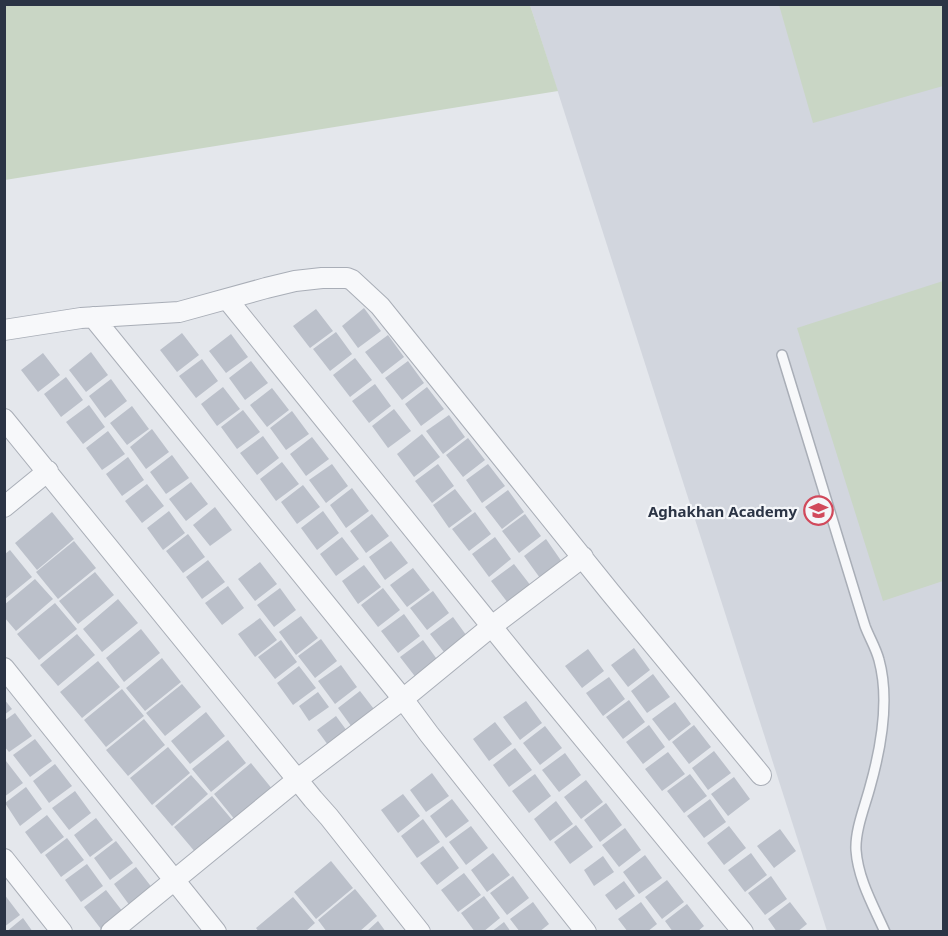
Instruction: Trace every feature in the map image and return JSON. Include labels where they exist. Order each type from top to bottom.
[{"type":"street","points":[[4,330],[93,317],[179,312],[304,280],[347,278],[359,284],[380,306],[610,592],[761,775]]},
{"type":"street","points":[[227,299],[743,932]]},
{"type":"street","points":[[93,317],[417,716],[586,932]]},
{"type":"street","points":[[4,419],[420,932]]},
{"type":"street","points":[[4,507],[48,471]]},
{"type":"street","points":[[111,932],[298,779],[403,699],[492,626],[589,565]]},
{"type":"street","points":[[4,669],[216,932]]},
{"type":"street","points":[[4,859],[62,932]]},
{"type":"lane","points":[[782,355],[865,626],[879,658],[884,688],[881,729],[875,769],[856,847],[860,875],[885,932]]},
{"type":"shaded area","name":"Aghakhan Academy","points":[[530,5],[943,5],[943,931],[827,931]]},
{"type":"green space","points":[[5,4],[530,5],[558,91],[5,180]]},
{"type":"green space","points":[[779,5],[943,5],[943,86],[813,123]]},
{"type":"green space","points":[[943,281],[943,581],[883,601],[797,328]]},
{"type":"building","points":[[364,308],[381,331],[358,348],[342,326]]},
{"type":"building","points":[[316,309],[333,331],[310,348],[293,326]]},
{"type":"building","points":[[336,332],[352,354],[330,371],[313,349]]},
{"type":"building","points":[[182,333],[199,355],[177,372],[160,350]]},
{"type":"building","points":[[231,334],[248,357],[226,373],[209,351]]},
{"type":"building","points":[[388,335],[404,357],[382,374],[365,352]]},
{"type":"building","points":[[91,352],[108,375],[86,392],[69,370]]},
{"type":"building","points":[[43,353],[60,375],[38,392],[21,370]]},
{"type":"building","points":[[355,358],[372,380],[350,397],[333,375]]},
{"type":"building","points":[[202,359],[218,381],[196,398],[179,376]]},
{"type":"building","points":[[251,361],[268,383],[245,400],[229,378]]},
{"type":"building","points":[[408,361],[424,383],[402,400],[385,378]]},
{"type":"building","points":[[66,377],[83,400],[61,417],[44,394]]},
{"type":"building","points":[[111,379],[127,401],[105,418],[89,396]]},
{"type":"building","points":[[375,384],[391,406],[369,423],[352,401]]},
{"type":"building","points":[[223,387],[240,409],[217,426],[201,404]]},
{"type":"building","points":[[427,387],[444,409],[421,426],[405,404]]},
{"type":"building","points":[[272,388],[289,410],[267,427],[250,405]]},
{"type":"building","points":[[89,405],[105,427],[83,444],[66,422]]},
{"type":"building","points":[[132,406],[149,429],[127,445],[110,423]]},
{"type":"building","points":[[394,409],[411,431],[388,448],[372,426]]},
{"type":"building","points":[[243,410],[260,432],[237,449],[221,427]]},
{"type":"building","points":[[292,411],[309,434],[286,450],[270,428]]},
{"type":"building","points":[[449,415],[465,437],[443,454],[426,431]]},
{"type":"building","points":[[152,429],[169,452],[146,469],[130,447]]},
{"type":"building","points":[[108,431],[125,454],[102,470],[86,448]]},
{"type":"building","points":[[422,434],[440,457],[414,477],[397,454]]},
{"type":"building","points":[[263,436],[279,458],[257,475],[240,453]]},
{"type":"building","points":[[312,437],[329,459],[306,476],[290,454]]},
{"type":"building","points":[[468,438],[485,460],[463,477],[446,455]]},
{"type":"building","points":[[172,455],[189,478],[166,494],[150,472]]},
{"type":"building","points":[[128,457],[144,480],[122,496],[106,474]]},
{"type":"building","points":[[282,462],[299,484],[276,501],[260,479]]},
{"type":"building","points":[[332,464],[348,486],[326,503],[309,480]]},
{"type":"building","points":[[438,464],[454,486],[432,503],[415,481]]},
{"type":"building","points":[[488,464],[505,486],[482,503],[466,480]]},
{"type":"building","points":[[191,482],[208,504],[186,521],[169,499]]},
{"type":"building","points":[[147,484],[164,506],[142,523],[125,501]]},
{"type":"building","points":[[303,485],[320,507],[297,524],[281,502]]},
{"type":"building","points":[[352,488],[369,511],[346,528],[330,505]]},
{"type":"building","points":[[455,489],[472,511],[449,528],[433,505]]},
{"type":"building","points":[[508,490],[524,512],[502,529],[485,507]]},
{"type":"building","points":[[215,507],[232,530],[210,546],[193,525]]},
{"type":"building","points":[[169,511],[185,533],[163,550],[147,528]]},
{"type":"building","points":[[323,511],[339,533],[317,550],[301,528]]},
{"type":"building","points":[[52,512],[74,539],[37,570],[15,543]]},
{"type":"building","points":[[475,512],[491,534],[469,551],[452,529]]},
{"type":"building","points":[[372,514],[389,536],[366,553],[350,531]]},
{"type":"building","points":[[525,514],[541,536],[519,553],[502,531]]},
{"type":"building","points":[[188,534],[205,557],[183,573],[166,551]]},
{"type":"building","points":[[342,537],[359,559],[336,576],[320,554]]},
{"type":"building","points":[[495,537],[511,559],[489,577],[472,554]]},
{"type":"building","points":[[546,539],[562,562],[540,578],[524,556]]},
{"type":"building","points":[[74,541],[96,568],[58,599],[36,572]]},
{"type":"building","points":[[391,541],[408,563],[385,580],[369,557]]},
{"type":"building","points":[[10,550],[32,577],[5,599],[5,554]]},
{"type":"building","points":[[208,560],[225,582],[202,599],[186,577]]},
{"type":"building","points":[[260,562],[277,584],[255,601],[238,579]]},
{"type":"building","points":[[514,564],[531,586],[508,603],[491,581]]},
{"type":"building","points":[[364,565],[381,587],[358,604],[342,581]]},
{"type":"building","points":[[413,568],[430,590],[407,607],[390,585]]},
{"type":"building","points":[[95,572],[114,595],[78,624],[59,601]]},
{"type":"building","points":[[35,579],[53,599],[16,631],[4,617],[4,605]]},
{"type":"building","points":[[228,586],[244,608],[222,625],[205,603]]},
{"type":"building","points":[[280,588],[296,610],[274,627],[257,605]]},
{"type":"building","points":[[383,588],[400,610],[378,627],[361,605]]},
{"type":"building","points":[[433,591],[449,613],[427,630],[410,608]]},
{"type":"building","points":[[118,599],[138,623],[102,652],[83,629]]},
{"type":"building","points":[[55,603],[77,629],[39,660],[17,634]]},
{"type":"building","points":[[404,614],[420,636],[398,653],[381,631]]},
{"type":"building","points":[[301,616],[318,638],[296,655],[279,632]]},
{"type":"building","points":[[453,617],[469,639],[447,656],[430,634]]},
{"type":"building","points":[[260,618],[277,640],[255,657],[238,634]]},
{"type":"building","points":[[141,629],[160,653],[124,682],[106,658]]},
{"type":"building","points":[[77,634],[95,655],[58,686],[40,665]]},
{"type":"building","points":[[321,639],[337,661],[315,678],[298,656]]},
{"type":"building","points":[[281,640],[297,662],[275,679],[258,657]]},
{"type":"building","points":[[423,640],[439,662],[417,679],[400,657]]},
{"type":"building","points":[[634,648],[650,670],[628,687],[611,665]]},
{"type":"building","points":[[588,649],[604,671],[582,688],[565,666]]},
{"type":"building","points":[[162,658],[181,682],[145,711],[126,688]]},
{"type":"building","points":[[98,661],[120,687],[82,718],[60,692]]},
{"type":"building","points":[[341,665],[357,687],[335,704],[318,681]]},
{"type":"building","points":[[299,666],[316,688],[293,705],[277,683]]},
{"type":"building","points":[[653,674],[670,697],[647,713],[631,691]]},
{"type":"building","points":[[609,677],[625,699],[603,716],[586,693]]},
{"type":"building","points":[[182,684],[201,707],[165,736],[146,713]]},
{"type":"building","points":[[122,689],[144,716],[106,747],[84,720]]},
{"type":"building","points":[[360,691],[377,713],[354,730],[338,708]]},
{"type":"building","points":[[318,692],[329,707],[309,721],[299,706]]},
{"type":"building","points":[[4,699],[12,709],[4,715]]},
{"type":"building","points":[[629,700],[645,722],[623,739],[606,717]]},
{"type":"building","points":[[526,701],[542,723],[520,740],[503,717]]},
{"type":"building","points":[[675,702],[691,724],[669,741],[652,719]]},
{"type":"building","points":[[206,712],[225,736],[190,764],[171,741]]},
{"type":"building","points":[[15,713],[32,736],[9,752],[4,746],[4,721]]},
{"type":"building","points":[[336,716],[347,731],[328,745],[317,730]]},
{"type":"building","points":[[144,719],[165,745],[128,776],[106,750]]},
{"type":"building","points":[[495,722],[512,744],[489,761],[473,739]]},
{"type":"building","points":[[649,725],[665,747],[643,764],[626,742]]},
{"type":"building","points":[[694,725],[711,747],[689,764],[672,742]]},
{"type":"building","points":[[545,726],[562,748],[540,765],[523,743]]},
{"type":"building","points":[[35,739],[52,761],[30,777],[13,755]]},
{"type":"building","points":[[228,740],[246,763],[211,792],[192,769]]},
{"type":"building","points":[[168,747],[190,773],[152,805],[130,778]]},
{"type":"building","points":[[515,748],[532,770],[509,787],[493,765]]},
{"type":"building","points":[[714,751],[731,773],[708,790],[692,768]]},
{"type":"building","points":[[668,752],[685,774],[662,791],[645,769]]},
{"type":"building","points":[[565,753],[581,775],[559,792],[542,770]]},
{"type":"building","points":[[6,761],[23,783],[4,797],[4,762]]},
{"type":"building","points":[[251,763],[273,790],[236,821],[214,794]]},
{"type":"building","points":[[55,764],[72,786],[49,803],[33,781]]},
{"type":"building","points":[[432,773],[449,796],[426,812],[410,790]]},
{"type":"building","points":[[535,774],[551,796],[529,813],[512,791]]},
{"type":"building","points":[[690,774],[707,796],[684,813],[667,791]]},
{"type":"building","points":[[191,775],[208,794],[172,826],[155,806]]},
{"type":"building","points":[[734,777],[750,799],[728,816],[711,794]]},
{"type":"building","points":[[586,780],[603,802],[581,819],[564,797]]},
{"type":"building","points":[[26,787],[42,809],[20,826],[5,803]]},
{"type":"building","points":[[75,791],[91,813],[69,830],[52,808]]},
{"type":"building","points":[[403,794],[420,816],[398,833],[381,810]]},
{"type":"building","points":[[212,796],[234,822],[196,853],[174,827]]},
{"type":"building","points":[[452,799],[469,821],[446,838],[430,816]]},
{"type":"building","points":[[710,799],[726,822],[704,838],[687,816]]},
{"type":"building","points":[[556,801],[573,824],[550,841],[534,819]]},
{"type":"building","points":[[606,803],[622,825],[600,842],[584,820]]},
{"type":"building","points":[[47,815],[64,837],[41,854],[25,832]]},
{"type":"building","points":[[96,818],[113,840],[90,857],[74,835]]},
{"type":"building","points":[[423,819],[440,842],[417,858],[401,836]]},
{"type":"building","points":[[576,825],[593,847],[570,864],[554,842]]},
{"type":"building","points":[[471,826],[488,848],[466,865],[449,842]]},
{"type":"building","points":[[729,826],[746,848],[724,865],[707,843]]},
{"type":"building","points":[[625,828],[641,850],[619,867],[602,845]]},
{"type":"building","points":[[780,829],[796,851],[774,868],[757,846]]},
{"type":"building","points":[[67,838],[84,860],[61,877],[45,855]]},
{"type":"building","points":[[116,841],[133,863],[110,880],[94,858]]},
{"type":"building","points":[[443,846],[459,868],[437,885],[420,863]]},
{"type":"building","points":[[493,853],[510,875],[487,892],[471,870]]},
{"type":"building","points":[[751,853],[767,875],[745,892],[728,870]]},
{"type":"building","points":[[645,855],[662,878],[639,894],[623,872]]},
{"type":"building","points":[[603,856],[614,872],[594,886],[584,870]]},
{"type":"building","points":[[331,861],[353,888],[316,919],[294,892]]},
{"type":"building","points":[[87,864],[103,886],[81,902],[65,880]]},
{"type":"building","points":[[136,867],[153,889],[130,906],[114,884]]},
{"type":"building","points":[[464,873],[481,895],[458,912],[441,890]]},
{"type":"building","points":[[513,876],[529,898],[507,915],[490,893]]},
{"type":"building","points":[[771,876],[787,899],[765,915],[748,893]]},
{"type":"building","points":[[667,880],[684,902],[662,919],[645,897]]},
{"type":"building","points":[[624,881],[635,896],[616,910],[605,895]]},
{"type":"building","points":[[355,889],[377,916],[359,932],[327,932],[318,920]]},
{"type":"building","points":[[106,890],[123,912],[101,929],[84,907]]},
{"type":"building","points":[[4,894],[20,915],[4,927]]},
{"type":"building","points":[[484,896],[500,918],[483,932],[475,932],[461,913]]},
{"type":"building","points":[[293,897],[315,923],[305,932],[259,932],[256,928]]},
{"type":"building","points":[[533,902],[549,924],[539,932],[520,932],[510,919]]},
{"type":"building","points":[[641,902],[657,924],[647,932],[628,932],[618,919]]},
{"type":"building","points":[[790,902],[807,924],[797,932],[777,932],[768,919]]},
{"type":"building","points":[[687,904],[704,926],[697,932],[673,932],[665,921]]},
{"type":"building","points":[[23,918],[33,932],[6,932]]},
{"type":"building","points":[[378,921],[386,932],[366,932]]},
{"type":"building","points":[[504,922],[511,932],[491,932]]},
{"type":"place","name":"Aghakhan Academy","points":[[818,511]]}]
